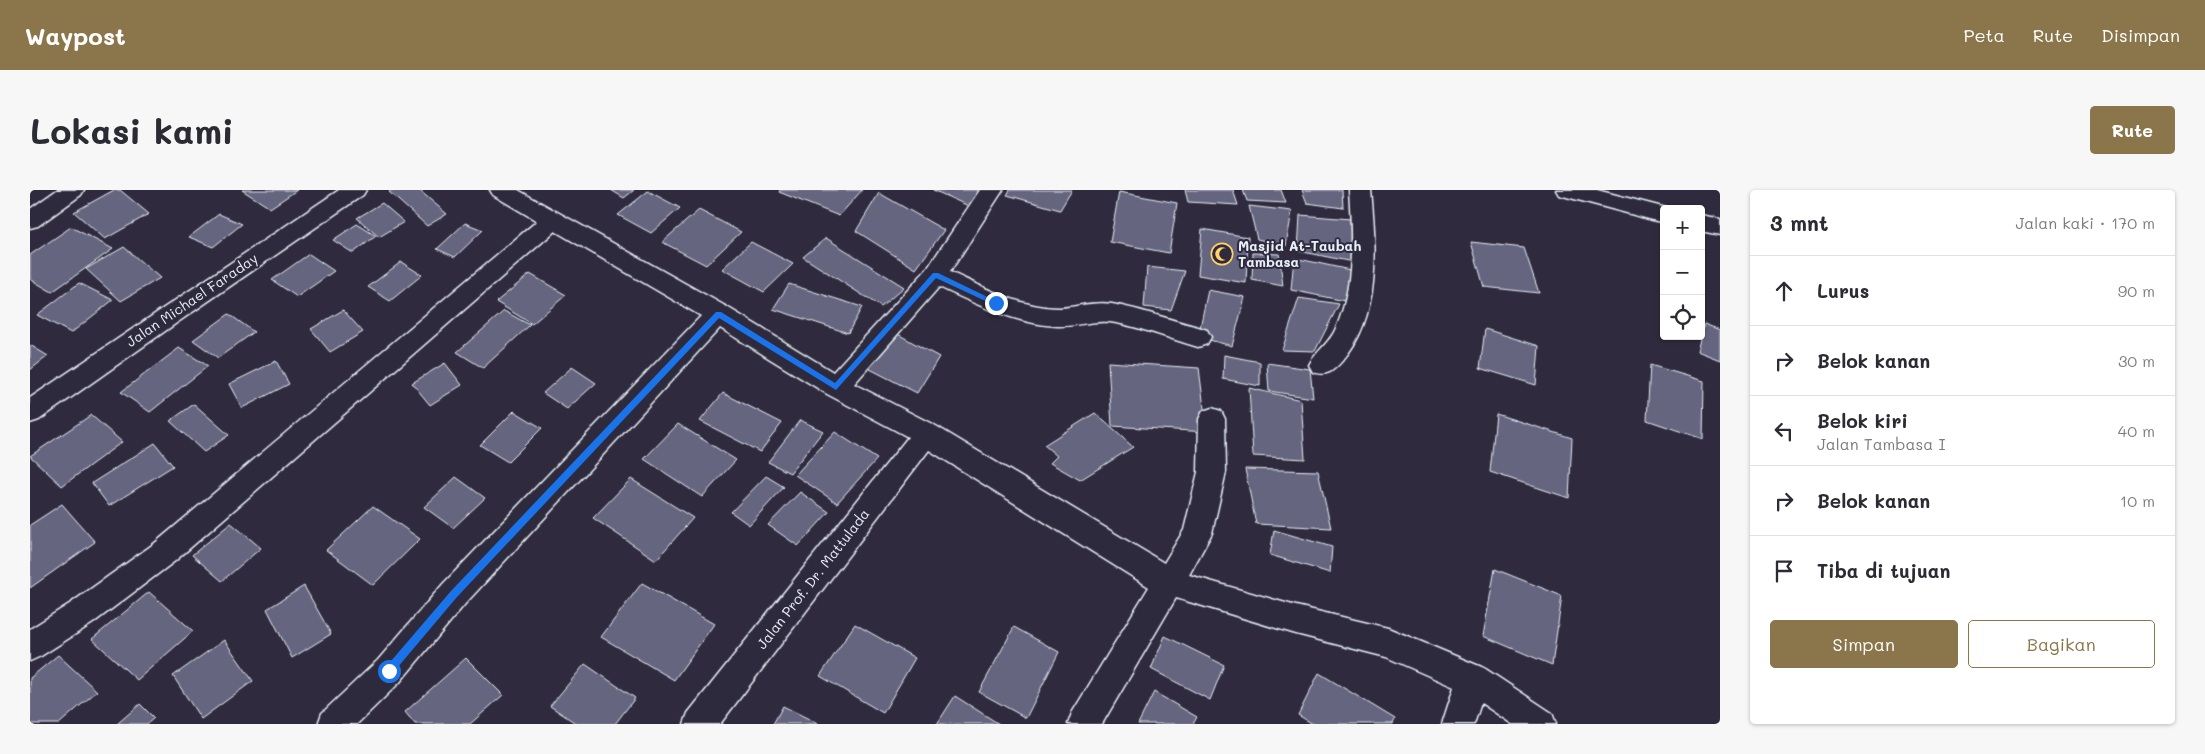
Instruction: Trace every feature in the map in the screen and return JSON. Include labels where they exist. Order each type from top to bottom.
[{"type":"street","points":[[30,220],[73,190]]},
{"type":"street","name":"Jalan Michael Faraday","points":[[30,412],[355,190]]},
{"type":"street","points":[[501,190],[718,314],[836,387],[926,434],[1168,582],[1296,620],[1388,643],[1473,679],[1540,724]]},
{"type":"street","points":[[836,387],[935,275],[992,190]]},
{"type":"street","points":[[1322,365],[1340,346],[1349,329],[1357,303],[1362,271],[1363,224],[1360,190]]},
{"type":"street","points":[[1567,190],[1660,213]]},
{"type":"street","points":[[30,646],[82,613],[165,552],[553,220]]},
{"type":"street","points":[[1705,224],[1720,227]]},
{"type":"street","points":[[935,275],[996,303],[1029,312],[1058,317],[1087,313],[1111,313],[1198,337]]},
{"type":"street","points":[[334,724],[389,671],[454,594],[718,314]]},
{"type":"street","points":[[1084,724],[1198,533],[1212,472],[1212,419]]},
{"type":"street","name":"Jalan Prof. Dr. Mattulada","points":[[700,724],[926,434]]},
{"type":"street","points":[[1458,724],[1473,679]]},
{"type":"building","points":[[114,190],[120,190],[149,214],[105,239],[74,212]]},
{"type":"building","points":[[242,190],[297,190],[270,208]]},
{"type":"building","points":[[392,190],[419,190],[447,214],[427,226],[389,192]]},
{"type":"building","points":[[611,190],[634,190],[624,198]]},
{"type":"building","points":[[780,190],[862,190],[839,216],[779,192]]},
{"type":"building","points":[[933,190],[988,190],[973,208]]},
{"type":"building","points":[[1010,190],[1072,190],[1060,210],[1007,195]]},
{"type":"building","points":[[1185,190],[1233,190],[1238,205],[1188,202]]},
{"type":"building","points":[[1243,190],[1281,190],[1286,203],[1247,201]]},
{"type":"building","points":[[1302,190],[1342,190],[1343,208],[1307,203]]},
{"type":"building","points":[[648,191],[680,208],[651,233],[618,215]]},
{"type":"building","points":[[1119,192],[1177,203],[1169,253],[1110,242]]},
{"type":"building","points":[[879,193],[944,230],[916,269],[856,231]]},
{"type":"building","points":[[382,203],[404,222],[379,237],[357,218]]},
{"type":"building","points":[[1249,206],[1292,211],[1286,246],[1257,239]]},
{"type":"building","points":[[699,210],[741,232],[706,265],[662,242]]},
{"type":"building","points":[[219,214],[242,224],[213,247],[189,237]]},
{"type":"building","points":[[1300,215],[1351,219],[1353,262],[1298,251]]},
{"type":"building","points":[[465,223],[483,230],[455,257],[437,249]]},
{"type":"building","points":[[357,224],[376,236],[353,253],[333,240]]},
{"type":"building","points":[[71,227],[113,249],[52,292],[30,279],[30,255]]},
{"type":"building","points":[[1202,229],[1248,237],[1246,283],[1198,275]]},
{"type":"building","points":[[826,238],[904,287],[881,307],[803,257]]},
{"type":"building","points":[[751,242],[793,264],[764,292],[722,269]]},
{"type":"building","points":[[1471,242],[1524,248],[1539,293],[1484,287]]},
{"type":"building","points":[[124,247],[160,278],[121,301],[86,269]]},
{"type":"building","points":[[1253,253],[1279,254],[1283,286],[1252,280]]},
{"type":"building","points":[[309,254],[334,271],[297,297],[272,280]]},
{"type":"building","points":[[1294,258],[1350,270],[1345,301],[1291,290]]},
{"type":"building","points":[[401,262],[422,275],[390,301],[368,287]]},
{"type":"building","points":[[1147,267],[1185,271],[1171,310],[1144,307]]},
{"type":"building","points":[[530,274],[566,295],[532,324],[496,302]]},
{"type":"building","points":[[79,283],[113,300],[71,333],[37,315]]},
{"type":"building","points":[[789,284],[862,307],[848,333],[773,309]]},
{"type":"building","points":[[1208,290],[1245,297],[1232,346],[1198,337]]},
{"type":"building","points":[[1299,298],[1339,304],[1315,351],[1282,350]]},
{"type":"building","points":[[343,310],[363,332],[330,352],[311,329]]},
{"type":"building","points":[[504,311],[530,325],[483,368],[457,352]]},
{"type":"building","points":[[229,314],[254,332],[218,358],[193,340]]},
{"type":"building","points":[[1705,324],[1720,330],[1720,360],[1697,351],[1700,340],[1705,340]]},
{"type":"building","points":[[1485,329],[1539,346],[1536,385],[1480,368]]},
{"type":"building","points":[[894,332],[939,357],[917,393],[866,367]]},
{"type":"building","points":[[30,345],[48,356],[30,370]]},
{"type":"building","points":[[179,348],[208,366],[150,412],[121,392]]},
{"type":"building","points":[[1224,355],[1260,362],[1260,386],[1223,379]]},
{"type":"building","points":[[276,361],[289,384],[242,408],[229,384]]},
{"type":"building","points":[[1108,362],[1199,368],[1207,432],[1112,426]]},
{"type":"building","points":[[445,363],[462,385],[430,405],[412,383]]},
{"type":"building","points":[[1267,363],[1310,369],[1313,398],[1269,391]]},
{"type":"building","points":[[1650,365],[1704,381],[1703,439],[1647,420]]},
{"type":"building","points":[[572,367],[596,383],[567,409],[543,393]]},
{"type":"building","points":[[1249,388],[1301,400],[1305,459],[1253,456]]},
{"type":"building","points":[[723,393],[782,423],[760,452],[700,421]]},
{"type":"building","points":[[194,404],[229,435],[204,452],[170,421]]},
{"type":"building","points":[[514,411],[542,428],[508,462],[480,445]]},
{"type":"building","points":[[1095,413],[1133,447],[1080,480],[1050,463],[1057,456],[1044,445]]},
{"type":"building","points":[[1496,414],[1572,438],[1569,498],[1490,472]]},
{"type":"building","points":[[91,415],[122,442],[62,486],[30,456]]},
{"type":"building","points":[[800,420],[823,431],[790,473],[768,462]]},
{"type":"building","points":[[678,424],[736,460],[702,497],[644,459]]},
{"type":"building","points":[[835,432],[877,459],[837,503],[795,475]]},
{"type":"building","points":[[155,443],[173,466],[109,506],[92,483]]},
{"type":"building","points":[[1245,469],[1318,471],[1331,528],[1256,524]]},
{"type":"building","points":[[766,476],[784,487],[749,525],[731,512]]},
{"type":"building","points":[[456,477],[485,498],[453,528],[424,507]]},
{"type":"building","points":[[631,479],[693,518],[656,560],[593,518]]},
{"type":"building","points":[[800,492],[829,512],[798,546],[768,525]]},
{"type":"building","points":[[62,504],[95,542],[30,588],[30,525]]},
{"type":"building","points":[[373,506],[420,539],[373,585],[326,550]]},
{"type":"building","points":[[231,523],[261,548],[222,581],[192,555]]},
{"type":"building","points":[[1274,530],[1332,547],[1330,573],[1270,555]]},
{"type":"building","points":[[1495,569],[1562,596],[1552,665],[1483,636]]},
{"type":"building","points":[[642,583],[714,624],[674,680],[601,637]]},
{"type":"building","points":[[304,586],[331,634],[292,658],[267,609]]},
{"type":"building","points":[[149,592],[193,631],[137,680],[92,639]]},
{"type":"building","points":[[855,624],[915,658],[883,713],[820,676]]},
{"type":"building","points":[[1014,627],[1059,652],[1026,718],[979,692]]},
{"type":"building","points":[[1165,636],[1224,665],[1210,700],[1151,669]]},
{"type":"building","points":[[224,640],[253,681],[201,719],[173,676]]},
{"type":"building","points":[[58,655],[97,691],[59,724],[30,724],[30,678]]},
{"type":"building","points":[[466,658],[503,695],[470,724],[415,724],[405,712]]},
{"type":"building","points":[[585,664],[635,698],[615,724],[577,724],[550,706]]},
{"type":"building","points":[[1319,673],[1395,719],[1393,724],[1313,724],[1298,715]]},
{"type":"building","points":[[1154,692],[1197,717],[1193,724],[1138,724]]},
{"type":"building","points":[[955,696],[999,724],[937,724]]},
{"type":"building","points":[[140,704],[154,718],[147,724],[117,724]]},
{"type":"building","points":[[783,706],[819,724],[773,724]]},
{"type":"place","name":"Masjid At-Taubah Tambasa","points":[[1222,254]]},
{"type":"route","points":[[389,671],[454,594],[718,314],[836,387],[935,275],[996,303]]}]
